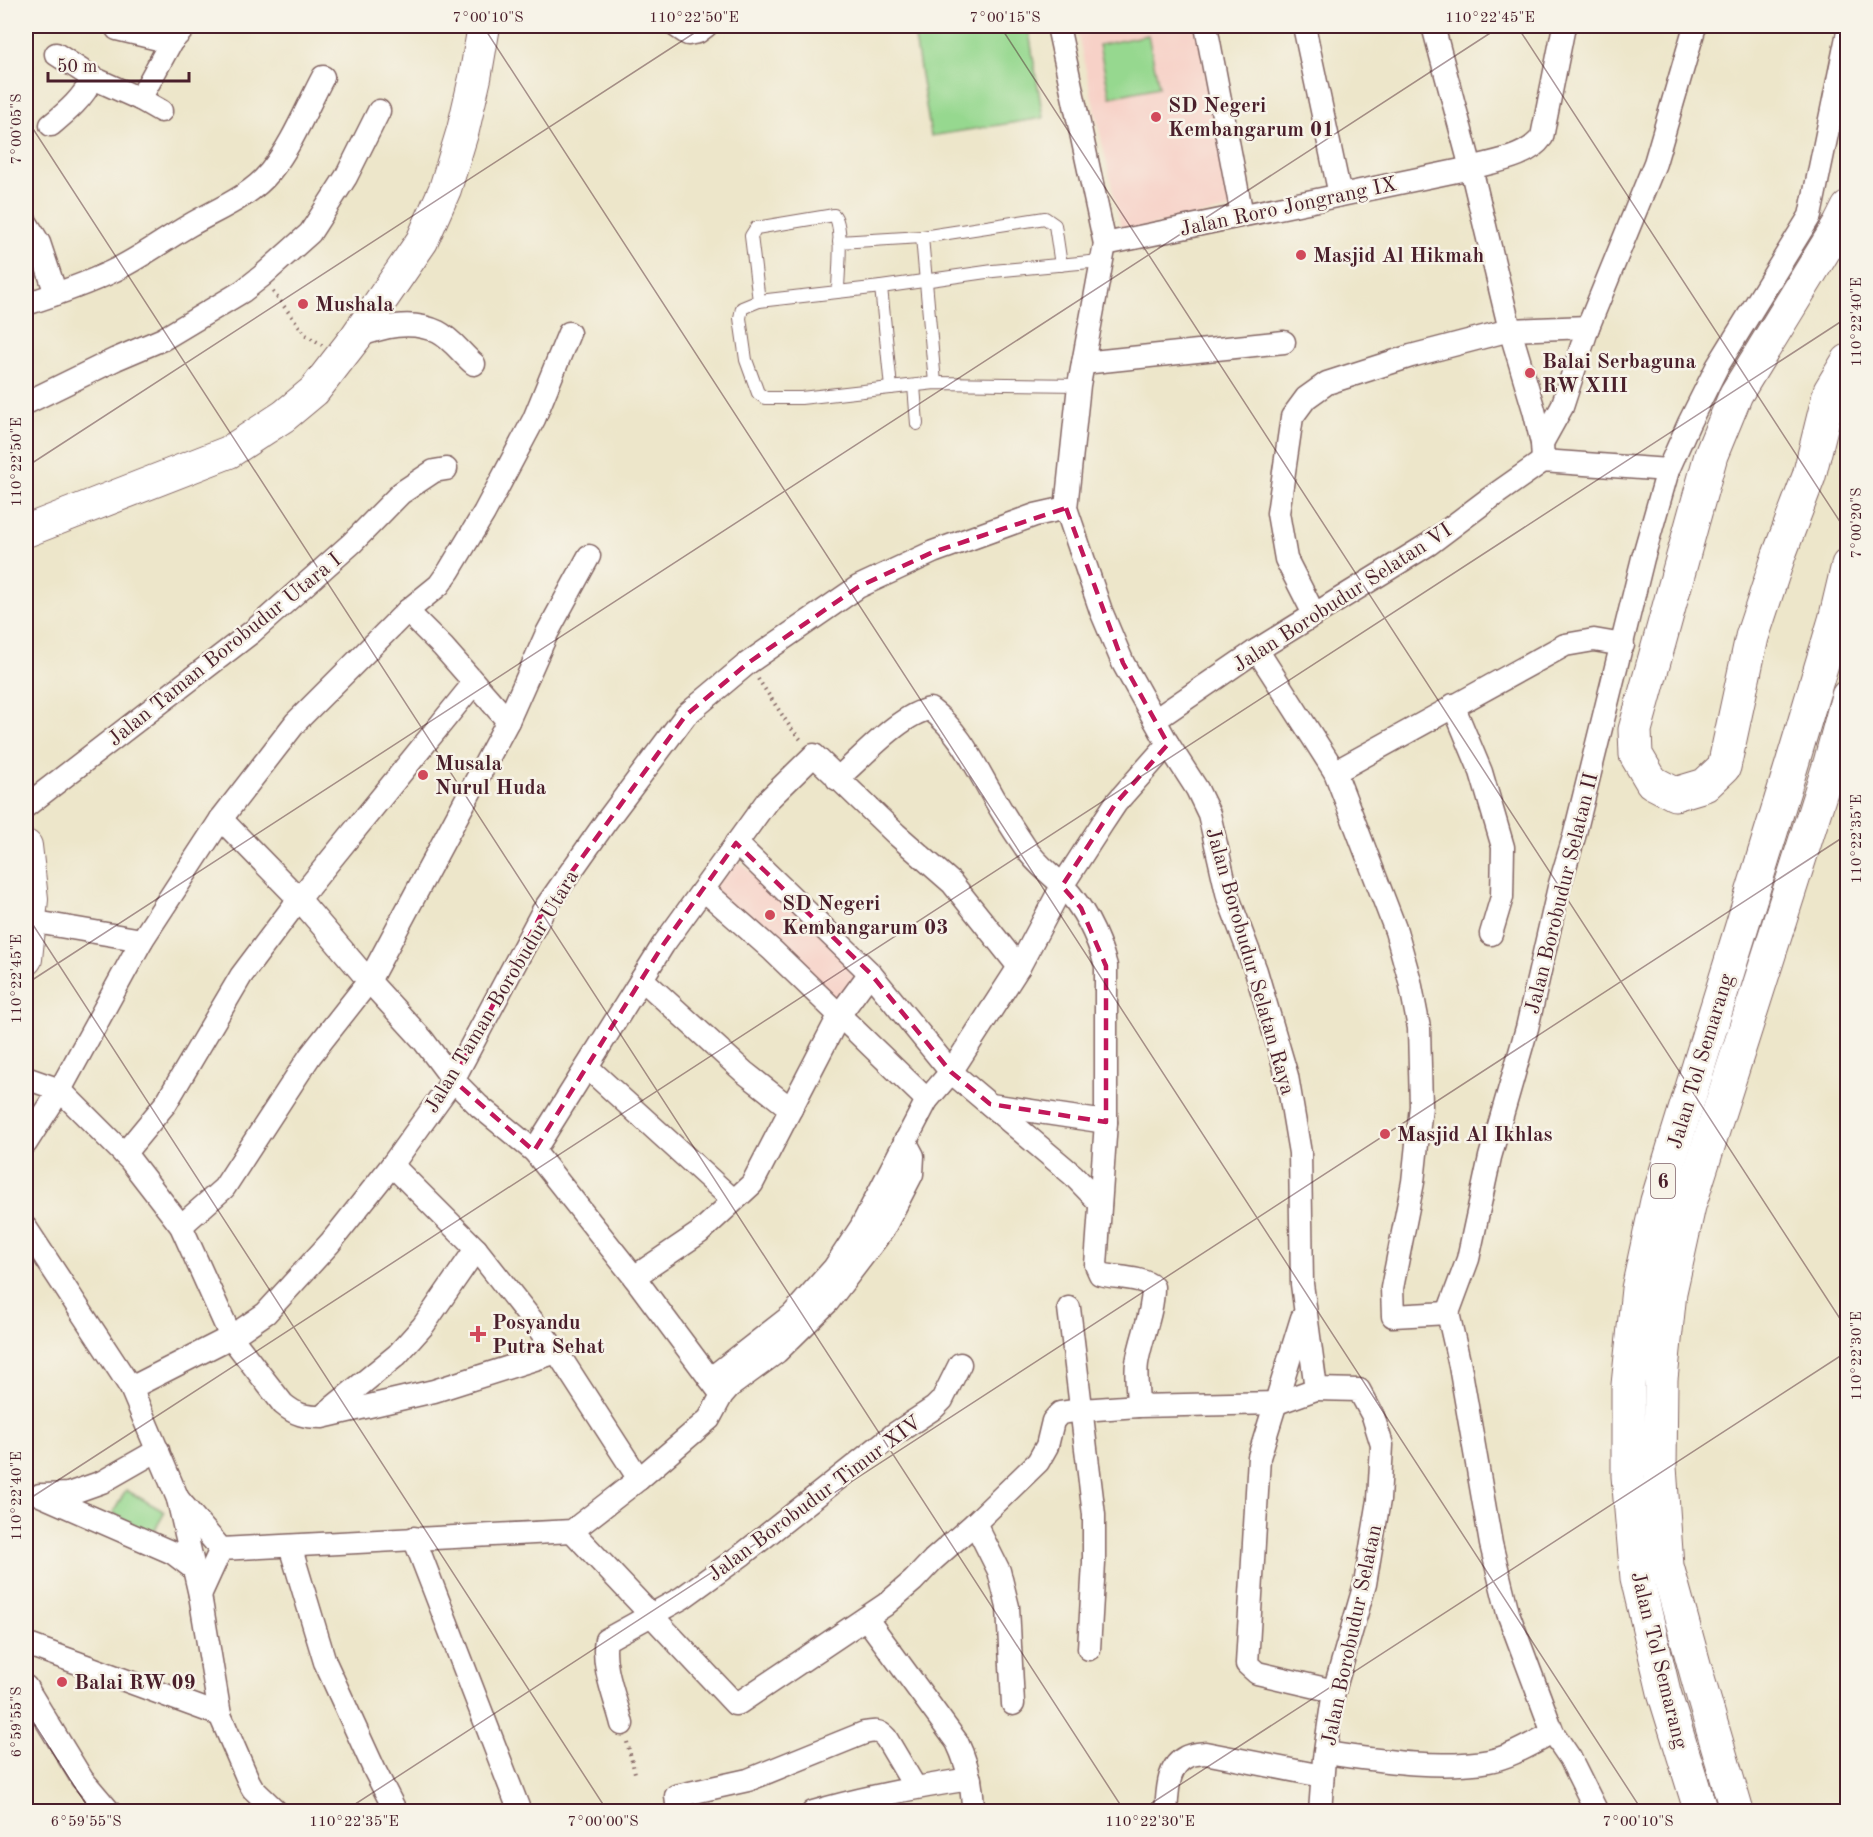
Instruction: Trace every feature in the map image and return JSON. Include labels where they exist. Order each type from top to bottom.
[{"type":"highway","points":[[1848,208],[1736,394],[1711,455],[1635,730],[1636,755],[1652,782],[1676,794],[1705,785],[1724,767],[1752,637],[1779,555],[1809,476],[1830,391],[1848,361]]},
{"type":"highway","name":"Jalan Tol Semarang","points":[[1701,1812],[1664,1692],[1637,1578],[1628,1476],[1628,1385],[1638,1289],[1657,1201],[1792,764],[1835,620],[1848,565]]},
{"type":"highway","name":"Jalan Tol Semarang","points":[[1737,1812],[1667,1566],[1659,1467],[1661,1379],[1670,1292],[1689,1206],[1836,764],[1848,696]]},
{"type":"street","points":[[26,531],[229,452],[284,416],[314,391],[422,241],[445,189],[476,78],[484,26]]},
{"type":"street","points":[[676,26],[688,34],[698,32],[706,26]]},
{"type":"street","points":[[1058,26],[1103,253],[1078,386],[1066,508]]},
{"type":"street","points":[[1206,26],[1242,214]]},
{"type":"street","points":[[1304,26],[1340,195]]},
{"type":"street","points":[[1433,26],[1542,452]]},
{"type":"street","name":"Jalan Roro Jongrang IX","points":[[1103,253],[1242,214],[1471,168],[1525,152],[1535,147],[1542,137],[1564,26]]},
{"type":"street","points":[[1542,452],[1562,407],[1588,327],[1655,163],[1695,26]]},
{"type":"street","points":[[117,29],[179,34],[140,99]]},
{"type":"street","name":"Jalan Borobudur Selatan II","points":[[1448,1313],[1468,1259],[1490,1157],[1527,1028],[1559,887],[1623,645],[1640,568],[1668,470],[1717,367],[1810,216],[1848,32]]},
{"type":"street","points":[[56,54],[93,78],[161,111]]},
{"type":"street","points":[[26,304],[112,272],[245,193],[268,174],[294,137],[323,76]]},
{"type":"street","points":[[51,125],[70,110],[87,90],[93,78]]},
{"type":"street","points":[[26,403],[163,339],[243,291],[262,276],[310,233],[346,177],[379,111]]},
{"type":"street","points":[[26,222],[39,243],[56,294]]},
{"type":"street","points":[[348,346],[392,325],[418,326],[440,333],[474,364]]},
{"type":"street","points":[[1314,615],[1286,560],[1278,513],[1292,417],[1306,398],[1327,383],[1411,356],[1510,330],[1588,327]]},
{"type":"street","points":[[26,1143],[60,1090],[142,940],[221,819],[296,722],[407,611],[440,585],[484,513],[534,419],[569,333]]},
{"type":"street","points":[[1083,363],[1284,342]]},
{"type":"street","points":[[1542,452],[1668,470]]},
{"type":"street","name":"Jalan Borobudur Selatan VI","points":[[1155,720],[1257,650],[1430,544],[1542,452]]},
{"type":"street","name":"Jalan Taman Borobudur Utara I","points":[[26,806],[252,632],[352,543],[401,493],[434,471],[446,470]]},
{"type":"street","name":"Jalan Taman Borobudur Utara","points":[[131,1388],[231,1337],[266,1313],[330,1244],[392,1166],[453,1080],[543,911],[686,715],[748,663],[858,587],[933,552],[1035,515],[1066,508]]},
{"type":"street","name":"Jalan Borobudur Selatan Raya","points":[[1066,508],[1101,611],[1123,663],[1168,744],[1197,789],[1209,814],[1228,897],[1256,971],[1287,1076],[1300,1153],[1304,1312],[1316,1389]]},
{"type":"street","points":[[181,1226],[224,1188],[310,1056],[369,981],[508,721],[547,633],[589,556]]},
{"type":"street","points":[[407,611],[508,721]]},
{"type":"street","points":[[1335,772],[1565,645],[1594,640],[1623,645]]},
{"type":"street","points":[[1257,650],[1335,772],[1396,931],[1410,981],[1419,1028],[1421,1106],[1413,1182],[1392,1288],[1393,1316],[1448,1313],[1460,1366],[1491,1544],[1508,1613],[1553,1733],[1570,1758],[1597,1812]]},
{"type":"street","points":[[124,1154],[166,1103],[241,976],[299,899],[474,683]]},
{"type":"street","points":[[1453,705],[1481,772],[1503,847],[1503,897],[1491,934]]},
{"type":"street","points":[[837,780],[897,726],[917,711],[930,709],[944,720],[974,759],[1004,816],[1026,850],[1081,908],[1100,946],[1106,966],[1106,1122],[1096,1265],[1100,1274],[1148,1282],[1153,1287],[1153,1297],[1137,1363],[1138,1406]]},
{"type":"street","points":[[221,1550],[572,1531],[639,1479],[710,1419],[716,1387],[792,1315],[834,1268],[861,1227],[927,1100],[951,1072],[1020,967],[1062,886],[1116,803],[1168,744]]},
{"type":"street","points":[[534,1151],[663,945],[705,890],[767,801],[814,755],[837,780],[952,883],[1020,967]]},
{"type":"street","points":[[221,819],[299,899],[423,1040],[453,1080],[479,1106],[534,1151],[634,1277],[716,1387]]},
{"type":"street","points":[[736,843],[870,973],[951,1072],[1073,1175],[1100,1203]]},
{"type":"street","points":[[26,846],[32,899],[26,959]]},
{"type":"street","points":[[705,890],[840,1014],[927,1100]]},
{"type":"street","points":[[30,921],[142,940]]},
{"type":"street","points":[[634,1277],[699,1233],[752,1184],[840,1014],[870,973]]},
{"type":"street","points":[[642,979],[744,1072],[791,1109]]},
{"type":"street","points":[[587,1067],[733,1200]]},
{"type":"street","points":[[26,1078],[60,1090],[124,1154],[181,1226],[231,1337],[283,1404],[293,1412],[304,1417],[322,1417],[434,1391],[557,1352]]},
{"type":"street","points":[[990,1104],[1106,1122]]},
{"type":"street","points":[[716,1387],[777,1352],[828,1302],[883,1230],[912,1174],[913,1156],[904,1141]]},
{"type":"street","points":[[392,1166],[476,1250],[557,1352],[639,1479]]},
{"type":"street","points":[[26,1228],[131,1388],[158,1450],[178,1499],[200,1595],[220,1715],[253,1789],[277,1812]]},
{"type":"street","points":[[322,1417],[397,1355],[423,1326],[476,1250]]},
{"type":"street","points":[[1069,1308],[1094,1515],[1089,1649]]},
{"type":"street","points":[[1304,1312],[1259,1457],[1247,1664],[1257,1673],[1334,1691]]},
{"type":"street","name":"Jalan Borobudur Timur XIV","points":[[622,1724],[606,1663],[604,1650],[606,1640],[682,1598],[743,1554],[893,1435],[934,1408],[942,1400],[960,1364]]},
{"type":"street","points":[[572,1531],[735,1704],[885,1605],[913,1581],[1038,1462],[1047,1446],[1056,1416],[1060,1413],[1138,1406],[1277,1403],[1316,1389]]},
{"type":"street","name":"Jalan Borobudur Selatan","points":[[1316,1389],[1359,1390],[1373,1416],[1382,1445],[1379,1500],[1365,1584],[1334,1691],[1322,1776],[1320,1812]]},
{"type":"street","points":[[33,1496],[68,1494],[102,1482],[158,1450]]},
{"type":"street","points":[[33,1496],[173,1553],[194,1569]]},
{"type":"street","points":[[178,1499],[221,1550]]},
{"type":"street","points":[[975,1523],[999,1571],[1008,1606],[1013,1704]]},
{"type":"street","points":[[414,1538],[520,1812]]},
{"type":"street","points":[[290,1546],[325,1662],[396,1812]]},
{"type":"street","points":[[200,1595],[221,1550]]},
{"type":"street","points":[[866,1618],[957,1742],[970,1779],[972,1812]]},
{"type":"street","points":[[26,1644],[220,1715]]},
{"type":"street","points":[[26,1687],[82,1779],[110,1812]]},
{"type":"street","points":[[678,1812],[676,1796],[748,1780],[874,1731],[882,1733],[886,1738],[915,1787]]},
{"type":"street","points":[[1326,1753],[1425,1764],[1490,1761],[1553,1733]]},
{"type":"street","points":[[1166,1812],[1169,1781],[1176,1765],[1186,1757],[1205,1754],[1322,1776]]},
{"type":"street","points":[[813,1812],[852,1800],[970,1779]]},
{"type":"lane","points":[[759,301],[751,236],[756,228],[834,215],[838,219],[838,291]]},
{"type":"lane","points":[[839,242],[922,237],[1045,218],[1055,225],[1061,265]]},
{"type":"lane","points":[[922,237],[935,383]]},
{"type":"lane","points":[[1078,386],[935,383],[801,398],[765,398],[758,393],[746,360],[740,318],[742,308],[759,301],[993,271],[1061,265],[1103,253]]},
{"type":"lane","points":[[881,287],[891,388]]},
{"type":"lane","points":[[914,386],[917,424]]},
{"type":"path","points":[[262,276],[306,336],[348,346]]},
{"type":"path","points":[[748,663],[791,728],[814,755]]},
{"type":"path","points":[[622,1724],[635,1773]]},
{"type":"highlighted area","points":[[1066,508],[1123,663],[1168,744],[1116,803],[1062,886],[1081,908],[1106,966],[1106,1122],[990,1104],[951,1072],[870,973],[736,843],[663,945],[534,1151],[453,1080],[543,911],[686,715],[748,663],[858,587],[933,552]]},
{"type":"shaded area","name":"SD Negeri Kembangarum 01","points":[[1076,26],[1196,26],[1236,208],[1122,232]]},
{"type":"shaded area","name":"SD Negeri Kembangarum 03","points":[[734,857],[828,939],[864,977],[839,1007],[712,890]]},
{"type":"green space","points":[[913,26],[1028,26],[1043,118],[931,136]]},
{"type":"green space","points":[[1148,35],[1159,87],[1110,97],[1099,45]]},
{"type":"green space","points":[[126,1490],[165,1512],[152,1535],[113,1513]]},
{"type":"place","name":"SD Negeri Kembangarum 01","points":[[1156,117]]},
{"type":"place","name":"Masjid Al Hikmah","points":[[1301,255]]},
{"type":"place","name":"Mushala","points":[[303,304]]},
{"type":"place","name":"Balai Serbaguna RW XIII","points":[[1530,373]]},
{"type":"place","name":"Musala Nurul Huda","points":[[423,775]]},
{"type":"place","name":"SD Negeri Kembangarum 03","points":[[770,915]]},
{"type":"place","name":"Masjid Al Ikhlas","points":[[1385,1134]]},
{"type":"place","name":"Posyandu Putra Sehat","points":[[478,1334]]},
{"type":"place","name":"Balai RW 09","points":[[62,1682]]}]
